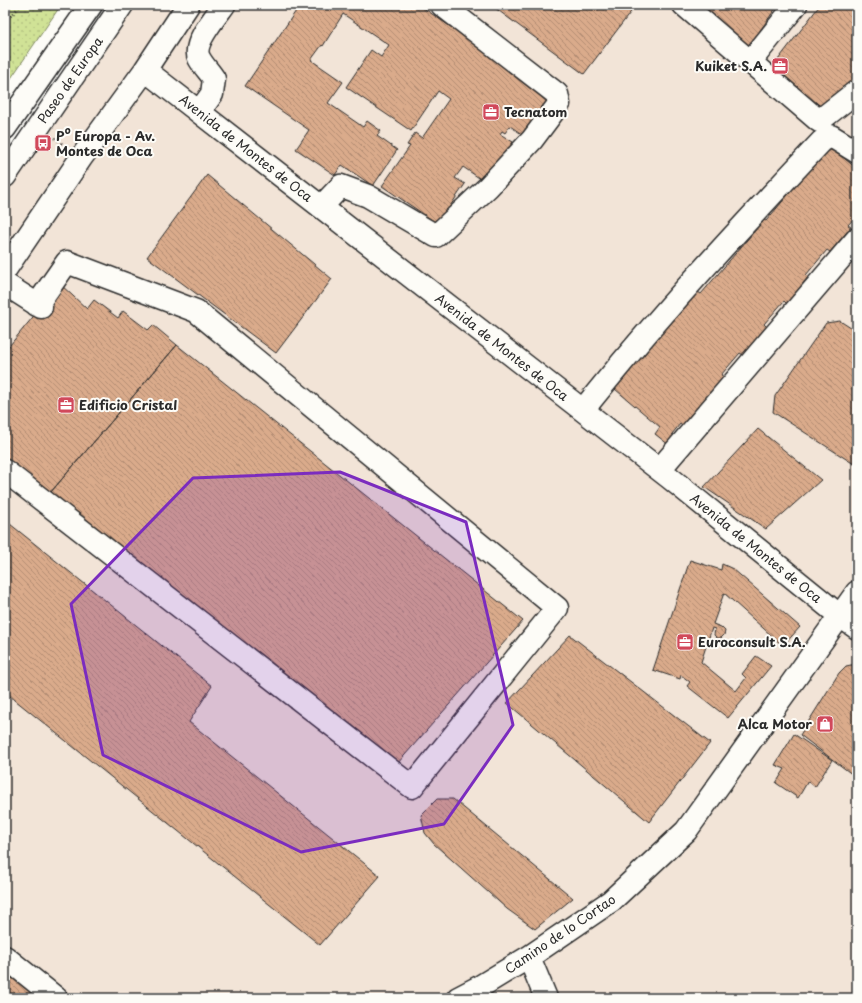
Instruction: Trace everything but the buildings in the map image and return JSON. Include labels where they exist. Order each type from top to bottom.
[{"type":"street","name":"Paseo de Europa","points":[[5,128],[91,5]]},
{"type":"street","name":"Paseo de Europa","points":[[5,176],[122,5]]},
{"type":"street","points":[[5,270],[81,158],[145,70],[188,5]]},
{"type":"street","points":[[200,112],[212,94],[214,79],[198,57],[199,46],[204,34],[224,5]]},
{"type":"street","points":[[321,207],[341,186],[368,196],[436,236],[488,187],[532,140],[559,104],[557,94],[442,5]]},
{"type":"street","points":[[684,5],[820,121],[857,91]]},
{"type":"street","points":[[750,62],[796,5]]},
{"type":"street","name":"Avenida de Montes de Oca","points":[[145,70],[660,470],[848,622]]},
{"type":"street","points":[[583,410],[652,326],[822,141],[831,136],[857,152]]},
{"type":"street","points":[[660,470],[857,239]]},
{"type":"street","points":[[5,284],[39,306],[67,262],[196,311],[557,608],[412,788],[5,471]]},
{"type":"street","name":"Camino de lo Cortao","points":[[458,998],[481,986],[529,956],[611,901],[686,831],[848,622],[857,592]]},
{"type":"street","points":[[529,956],[546,998]]},
{"type":"street","points":[[5,957],[56,998]]},
{"type":"path","points":[[5,22],[21,5]]},
{"type":"path","points":[[38,126],[81,158]]},
{"type":"path","points":[[5,206],[5,217]]},
{"type":"highlighted area","points":[[340,472],[466,522],[513,725],[444,824],[301,852],[103,755],[71,604],[193,478]]},
{"type":"shaded area","points":[[122,5],[857,5],[857,998],[5,998],[5,175]]},
{"type":"green space","points":[[5,5],[61,5],[5,87]]},
{"type":"place","name":"Kuiket S.A.","points":[[780,66]]},
{"type":"place","name":"Tecnatom","points":[[491,112]]},
{"type":"place","name":"Pº Europa - Av. Montes de Oca","points":[[43,143]]},
{"type":"place","name":"Edificio Cristal","points":[[66,405]]},
{"type":"place","name":"Euroconsult S.A.","points":[[685,642]]},
{"type":"place","name":"Alca Motor","points":[[825,724]]}]
